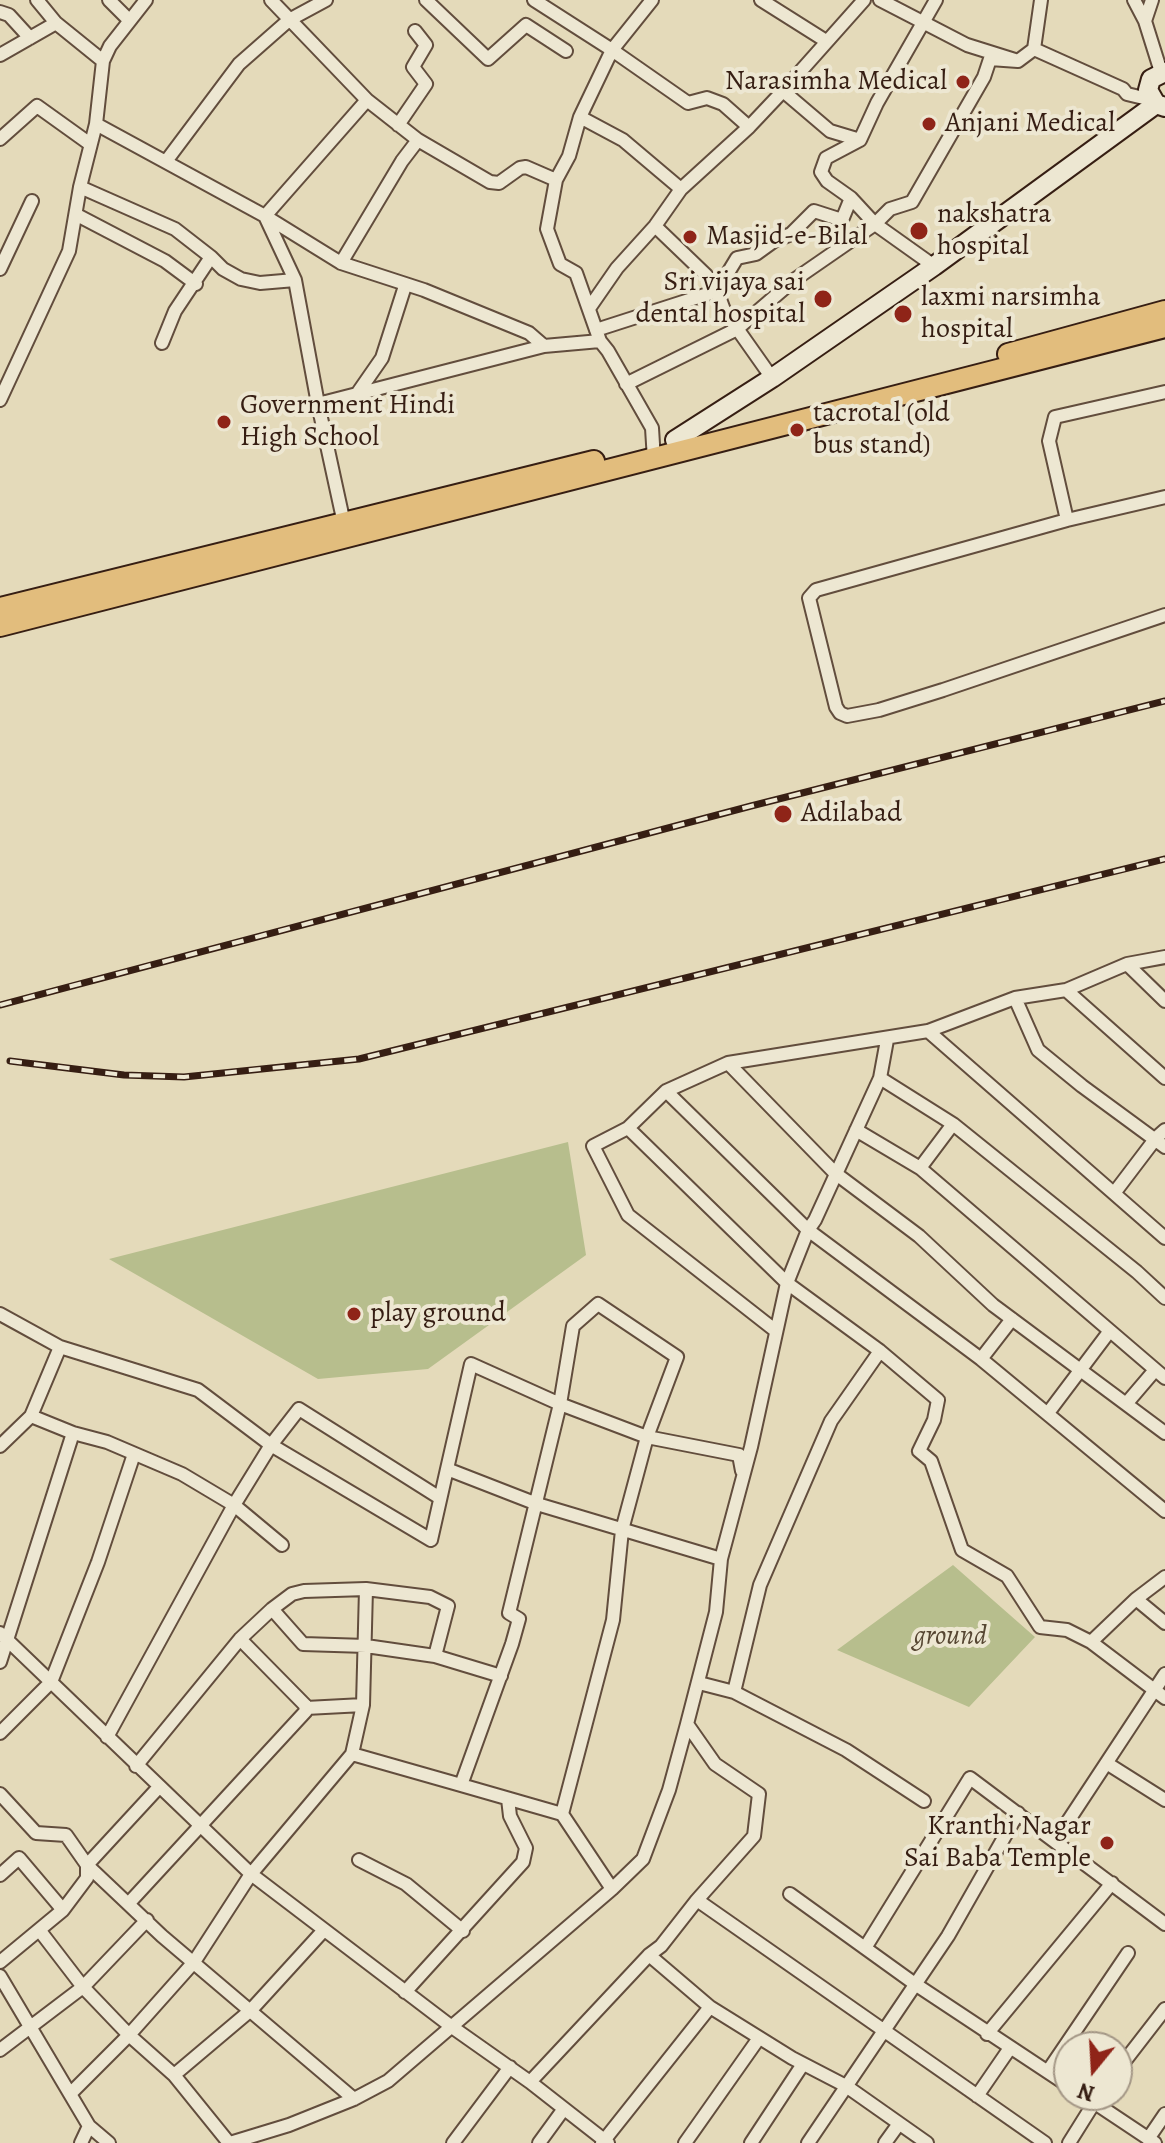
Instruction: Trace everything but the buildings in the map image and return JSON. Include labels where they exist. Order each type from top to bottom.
[{"type":"main road","points":[[654,453],[772,378],[934,266],[1158,103],[1148,84],[1163,72]]},
{"type":"main road","points":[[675,440],[1165,311]]},
{"type":"main road","points":[[0,608],[345,530],[1165,327]]},
{"type":"main road","points":[[0,626],[345,530]]},
{"type":"street","points":[[37,0],[56,23],[103,61]]},
{"type":"street","points":[[109,0],[129,20]]},
{"type":"street","points":[[0,400],[69,251],[80,187],[96,124],[103,61],[146,0]]},
{"type":"street","points":[[271,0],[367,100],[418,140],[490,182],[499,183],[526,167],[556,180]]},
{"type":"street","points":[[167,160],[239,64],[289,20],[326,0]]},
{"type":"street","points":[[426,0],[488,59],[526,25],[566,51]]},
{"type":"street","points":[[534,0],[688,103],[707,98],[723,104],[749,127]]},
{"type":"street","points":[[652,0],[612,50],[580,117],[569,156],[556,180],[547,229],[560,264],[576,273],[598,335],[652,428],[654,453]]},
{"type":"street","points":[[761,0],[826,41]]},
{"type":"street","points":[[590,307],[617,268],[655,226],[681,189],[749,127],[864,0]]},
{"type":"street","points":[[880,0],[967,45],[1018,61]]},
{"type":"street","points":[[934,266],[875,224],[821,172],[826,158],[860,140],[877,103],[936,0]]},
{"type":"street","points":[[626,384],[737,329],[794,280],[875,224],[890,209],[912,202],[984,77],[990,59],[1018,61],[1034,49],[1041,0]]},
{"type":"street","points":[[1134,0],[1163,72]]},
{"type":"street","points":[[1145,21],[1152,0]]},
{"type":"street","points":[[0,12],[9,15],[30,38]]},
{"type":"street","points":[[0,55],[56,23]]},
{"type":"street","points":[[398,125],[426,84],[413,67],[426,45],[415,31]]},
{"type":"street","points":[[1034,49],[1123,89],[1127,94],[1158,103]]},
{"type":"street","points":[[783,91],[830,131],[860,140]]},
{"type":"street","points":[[265,216],[367,100]]},
{"type":"street","points":[[0,139],[37,106],[90,144]]},
{"type":"street","points":[[580,117],[623,140],[681,189]]},
{"type":"street","points":[[96,124],[167,160],[341,263],[424,290],[529,333],[544,346]]},
{"type":"street","points":[[341,263],[418,140]]},
{"type":"street","points":[[80,187],[175,229],[223,269],[241,279],[260,283],[295,280]]},
{"type":"street","points":[[318,404],[598,335],[717,291],[737,258],[756,254],[791,234],[814,211],[842,220],[851,198]]},
{"type":"street","points":[[0,269],[32,201]]},
{"type":"street","points":[[77,215],[165,261],[196,284]]},
{"type":"street","points":[[265,216],[295,280],[345,530]]},
{"type":"street","points":[[655,226],[706,275],[717,291],[724,310],[772,378]]},
{"type":"street","points":[[162,343],[175,311],[196,284],[211,257]]},
{"type":"street","points":[[357,394],[382,358],[405,286]]},
{"type":"street","points":[[1067,520],[1049,441],[1055,417],[1165,392]]},
{"type":"street","points":[[1165,497],[1067,520],[816,590],[809,601],[837,710],[852,716],[879,710],[1165,615]]},
{"type":"street","points":[[776,1331],[628,1215],[593,1146],[628,1128],[666,1091],[728,1063],[845,1042],[887,1040],[928,1031],[1015,998],[1066,990],[1127,964],[1165,957]]},
{"type":"street","points":[[1127,964],[1165,1001]]},
{"type":"street","points":[[1066,990],[1165,1078]]},
{"type":"street","points":[[1015,998],[1038,1050],[1082,1086],[1162,1138],[1115,1192]]},
{"type":"street","points":[[928,1031],[1165,1238]]},
{"type":"street","points":[[40,1931],[83,1987],[129,2035],[174,2075],[229,2143],[289,2125],[354,2099],[388,2081],[643,1859],[669,1790],[699,1683],[716,1612],[721,1559],[743,1478],[787,1283],[808,1230],[880,1078],[887,1040]]},
{"type":"street","points":[[728,1063],[835,1173],[919,1236],[993,1305],[1165,1433]]},
{"type":"street","points":[[880,1078],[953,1124],[1165,1298]]},
{"type":"street","points":[[666,1091],[808,1230],[981,1359],[1165,1511]]},
{"type":"street","points":[[920,1168],[953,1124]]},
{"type":"street","points":[[628,1128],[787,1283],[880,1351],[938,1400],[934,1420],[919,1451],[931,1461],[960,1547],[966,1554],[1007,1576],[1040,1627],[1067,1630],[1091,1642],[1160,1694]]},
{"type":"street","points":[[856,1130],[920,1168],[1160,1374],[1126,1404]]},
{"type":"street","points":[[461,1785],[519,1619],[509,1613],[560,1404],[573,1326],[598,1304],[677,1357],[647,1437],[622,1530],[613,1620],[562,1814]]},
{"type":"street","points":[[0,1314],[60,1347],[198,1390],[271,1445],[431,1540],[471,1364],[560,1404],[647,1437],[739,1455],[743,1478]]},
{"type":"street","points":[[981,1359],[1012,1319]]},
{"type":"street","points":[[1048,1413],[1109,1332]]},
{"type":"street","points":[[0,1446],[31,1416],[60,1347]]},
{"type":"street","points":[[734,1692],[760,1585],[831,1421],[880,1351]]},
{"type":"street","points":[[107,1737],[234,1505],[271,1445],[299,1409],[440,1498]]},
{"type":"street","points":[[31,1416],[73,1433],[107,1442],[182,1474],[234,1505],[282,1545]]},
{"type":"street","points":[[0,1662],[4,1638],[73,1433]]},
{"type":"street","points":[[0,1733],[51,1682],[98,1562],[134,1454]]},
{"type":"street","points":[[447,1469],[537,1504],[721,1559]]},
{"type":"street","points":[[1091,1642],[1136,1599],[1165,1577]]},
{"type":"street","points":[[136,1766],[240,1639],[292,1594],[366,1589],[430,1597],[448,1606],[435,1656]]},
{"type":"street","points":[[71,2093],[129,2035],[194,1962],[251,1874],[352,1754],[363,1705],[366,1589]]},
{"type":"street","points":[[1136,1599],[1165,1623]]},
{"type":"street","points":[[272,1609],[303,1644],[366,1646],[435,1656],[501,1676]]},
{"type":"street","points":[[4,1638],[251,1874],[405,1992],[530,2082],[605,2142],[710,2007]]},
{"type":"street","points":[[240,1639],[306,1708],[363,1705]]},
{"type":"street","points":[[1055,1841],[1160,1694],[1165,1674]]},
{"type":"street","points":[[699,1683],[734,1692],[846,1750],[924,1801]]},
{"type":"street","points":[[129,1903],[304,1714],[306,1708]]},
{"type":"street","points":[[530,2082],[661,1946],[754,1836],[759,1794],[715,1764],[687,1724]]},
{"type":"street","points":[[352,1754],[562,1814],[612,1889]]},
{"type":"street","points":[[1108,1764],[1165,1800]]},
{"type":"street","points":[[865,1948],[970,1778],[1165,1924]]},
{"type":"street","points":[[0,1962],[63,1910],[87,1878],[87,1865],[159,1787]]},
{"type":"street","points":[[0,1794],[36,1833],[66,1835],[87,1865],[162,1936],[354,2099]]},
{"type":"street","points":[[405,1992],[523,1862],[526,1848],[510,1816],[508,1799]]},
{"type":"street","points":[[808,2143],[948,1936],[1018,1813]]},
{"type":"street","points":[[0,1875],[19,1858],[63,1910]]},
{"type":"street","points":[[359,1860],[406,1884],[463,1931]]},
{"type":"street","points":[[987,2034],[1112,1883]]},
{"type":"street","points":[[790,1894],[987,2034],[1053,2075]]},
{"type":"street","points":[[697,1900],[1045,2143]]},
{"type":"street","points":[[0,2050],[83,1987],[147,1920]]},
{"type":"street","points":[[174,2075],[251,2010],[324,1930]]},
{"type":"street","points":[[1048,2071],[1128,1953]]},
{"type":"street","points":[[649,1955],[710,2007],[803,2064],[846,2086],[927,2143]]},
{"type":"street","points":[[0,1976],[89,2126],[109,2143]]},
{"type":"street","points":[[1133,2050],[1165,2009]]},
{"type":"street","points":[[685,2143],[759,2038]]},
{"type":"street","points":[[977,2096],[1010,2048]]},
{"type":"street","points":[[751,2143],[803,2064]]},
{"type":"street","points":[[453,2143],[510,2067]]},
{"type":"street","points":[[539,2143],[563,2110]]},
{"type":"street","points":[[1069,2143],[1085,2111]]},
{"type":"street","points":[[1111,2111],[1152,2141],[1165,2114]]},
{"type":"street","points":[[885,2143],[898,2125]]},
{"type":"street","points":[[81,2143],[89,2126]]},
{"type":"green space","name":"play ground","points":[[568,1142],[586,1255],[428,1369],[318,1379],[109,1259]]},
{"type":"green space","name":"ground","points":[[953,1565],[1035,1637],[969,1707],[837,1650]]},
{"type":"railway","points":[[0,1005],[751,806],[1165,701]]},
{"type":"railway","points":[[10,1061],[124,1075],[184,1077],[359,1059],[1165,859]]},
{"type":"place","name":"Narasimha Medical","points":[[963,82]]},
{"type":"place","name":"Anjani Medical","points":[[929,124]]},
{"type":"place","name":"nakshatra hospital","points":[[919,231]]},
{"type":"place","name":"Masjid-e-Bilal","points":[[690,237]]},
{"type":"place","name":"Sri vijaya sai dental hospital","points":[[823,299]]},
{"type":"place","name":"laxmi narsimha hospital","points":[[903,314]]},
{"type":"place","name":"Government Hindi High School","points":[[224,422]]},
{"type":"place","name":"tacrotal (old bus stand)","points":[[797,430]]},
{"type":"place","name":"Adilabad","points":[[783,814]]},
{"type":"place","name":"play ground","points":[[354,1314]]},
{"type":"place","name":"Kranthi Nagar Sai Baba Temple","points":[[1107,1843]]}]
